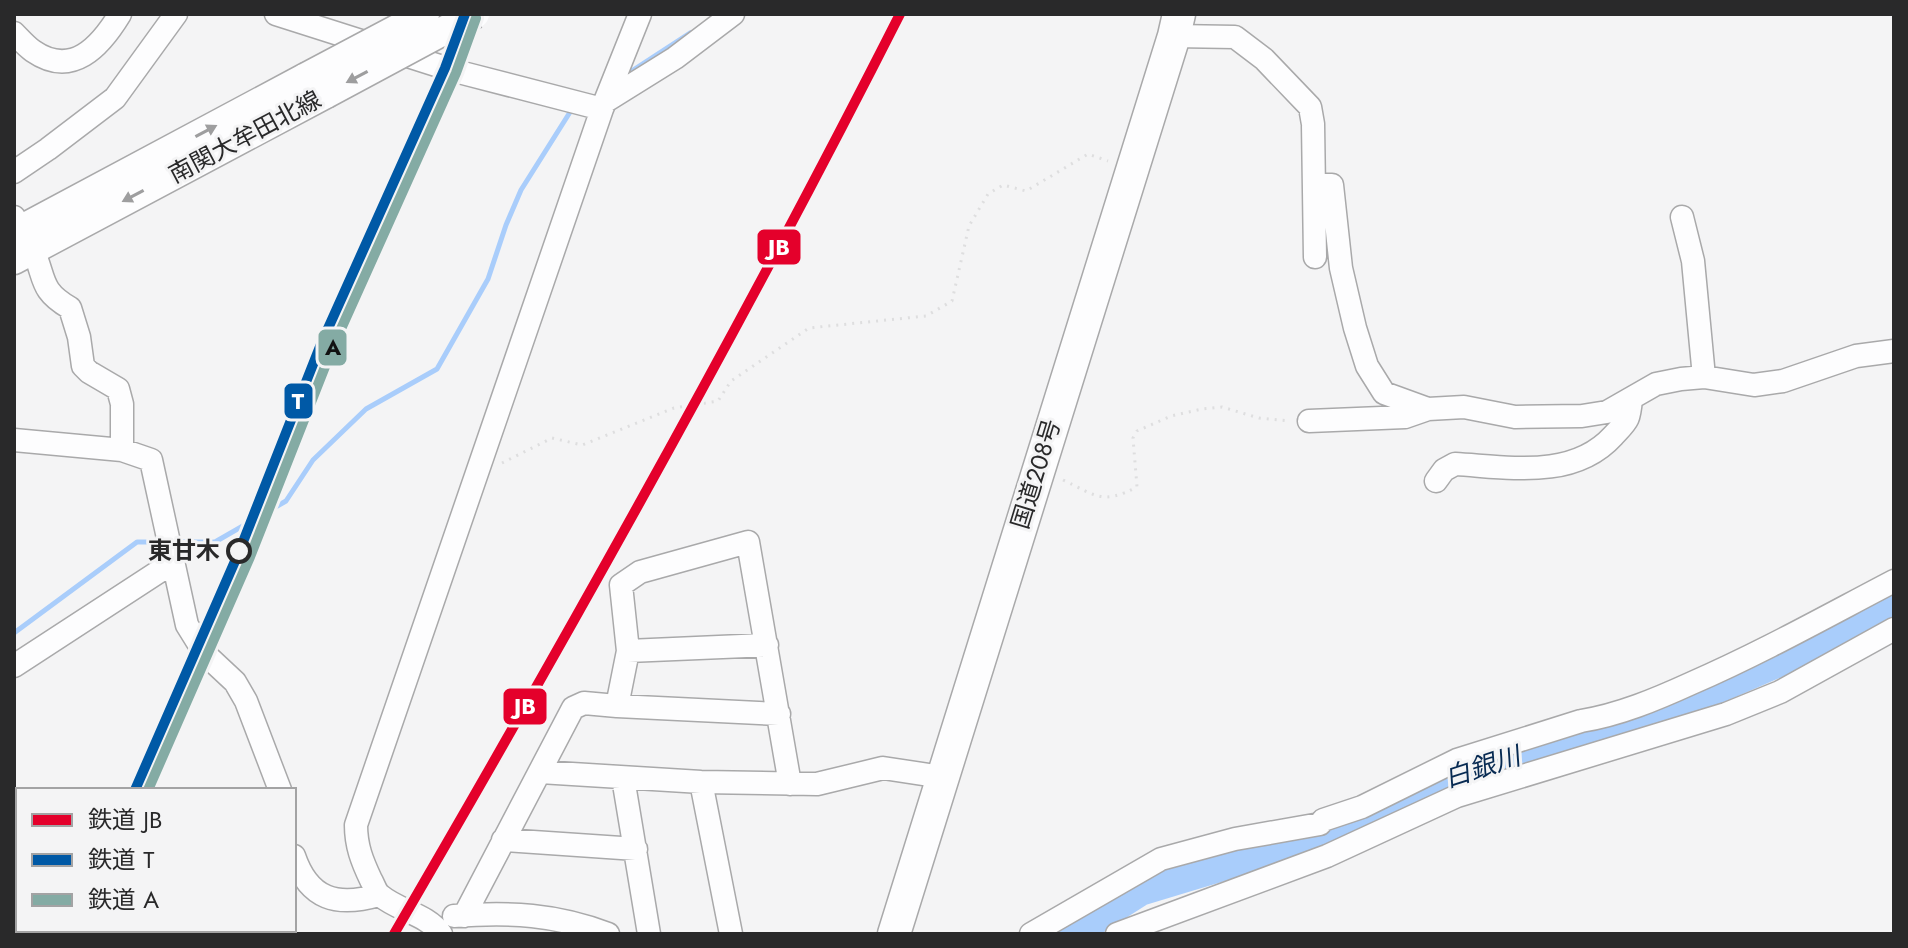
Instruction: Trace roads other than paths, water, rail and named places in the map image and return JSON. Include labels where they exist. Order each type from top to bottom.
[{"type":"highway","name":"国道208号","points":[[894,934],[1177,25]]},
{"type":"main road","name":"南関大牟田北線","points":[[316,86],[425,14]]},
{"type":"main road","name":"南関大牟田北線","points":[[19,238],[316,86],[475,14]]},
{"type":"street","points":[[14,33],[33,51],[65,62],[78,59],[96,46],[120,14]]},
{"type":"street","points":[[14,172],[115,98],[176,14]]},
{"type":"street","points":[[276,14],[455,71],[604,105],[675,58],[733,14]]},
{"type":"street","points":[[608,934],[553,918],[516,914],[452,917],[439,931],[379,895],[360,857],[356,825],[604,105],[640,14]]},
{"type":"street","points":[[1177,25],[1235,37],[1264,59],[1310,107],[1313,124],[1315,257]]},
{"type":"street","points":[[1314,185],[1332,185],[1341,268],[1367,366],[1384,393],[1428,409]]},
{"type":"street","points":[[1682,217],[1693,261],[1704,377]]},
{"type":"street","points":[[19,238],[47,290],[70,308],[79,337],[83,366],[118,389],[122,404],[122,450]]},
{"type":"street","points":[[1309,421],[1405,417],[1428,409],[1464,407],[1515,417],[1582,416],[1607,412],[1656,384],[1704,377],[1754,385],[1783,381],[1856,356],[1894,351]]},
{"type":"street","points":[[1436,481],[1444,470],[1455,464],[1540,468],[1586,458],[1604,446],[1629,418],[1631,399]]},
{"type":"street","points":[[14,440],[122,450],[151,460],[187,625],[205,654],[235,682],[246,701],[279,788]]},
{"type":"street","points":[[617,706],[628,651],[621,585],[640,572],[748,542],[790,784]]},
{"type":"street","points":[[14,666],[172,563]]},
{"type":"street","points":[[1031,934],[1161,859],[1235,839],[1320,824],[1457,760],[1581,721],[1602,718],[1670,693],[1751,657],[1894,581]]},
{"type":"street","points":[[1117,934],[1327,856],[1457,796],[1726,714],[1780,692],[1894,629]]},
{"type":"street","points":[[628,651],[767,645]]},
{"type":"street","points":[[464,916],[573,708],[584,703],[779,714]]},
{"type":"street","points":[[540,772],[790,784],[817,784],[883,768],[942,777]]},
{"type":"street","points":[[623,778],[649,934]]},
{"type":"street","points":[[701,782],[731,934]]},
{"type":"street","points":[[503,840],[636,849]]},
{"type":"street","points":[[296,862],[299,871],[321,895],[334,900],[357,901],[379,895]]},
{"type":"waterway","points":[[624,76],[690,33]]},
{"type":"waterway","points":[[174,542],[215,542],[286,501],[313,460],[366,409],[437,369],[488,279],[521,190],[572,109]]},
{"type":"waterway","points":[[14,633],[137,542],[164,542]]},
{"type":"waterway","name":"白銀川","points":[[1071,934],[1140,890],[1358,824],[1428,784],[1472,768],[1567,742],[1686,701],[1790,656],[1894,600]]},
{"type":"rail line","name":"T","points":[[136,788],[239,552],[321,344],[445,68],[465,14]]},
{"type":"rail line","name":"JB","points":[[394,934],[654,478],[900,14]]},
{"type":"rail line","name":"A","points":[[149,788],[250,557],[332,349],[456,73],[476,18]]},
{"type":"place","name":"東甘木","points":[[239,551]]}]
